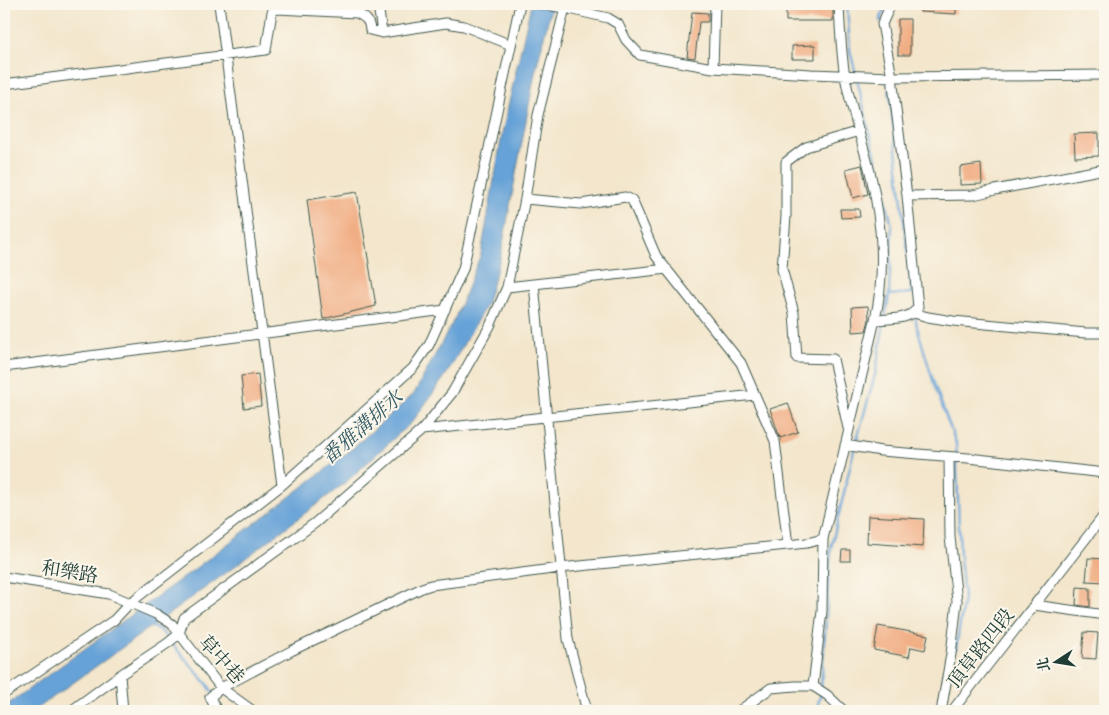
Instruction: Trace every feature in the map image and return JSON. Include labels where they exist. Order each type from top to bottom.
[{"type":"street","points":[[219,4],[282,484]]},
{"type":"street","points":[[378,4],[382,33]]},
{"type":"street","points":[[4,694],[114,620],[130,603],[282,484],[413,368],[429,345],[463,269],[520,4]]},
{"type":"street","points":[[539,4],[565,6],[608,18],[618,24],[626,40],[640,56],[713,68],[892,76],[1105,75]]},
{"type":"street","points":[[713,68],[715,4]]},
{"type":"street","points":[[839,4],[845,75],[871,176],[879,220],[882,254],[881,293],[848,432]]},
{"type":"street","points":[[875,320],[905,317],[914,313],[918,307],[892,76],[882,24],[891,4]]},
{"type":"street","points":[[71,711],[168,643],[179,634],[184,618],[315,522],[422,430],[452,393],[490,326],[506,287],[525,199],[538,115],[565,6]]},
{"type":"street","points":[[4,84],[266,50],[272,12],[277,9],[357,13],[366,17],[370,30],[382,33],[446,23],[456,24],[511,46]]},
{"type":"street","points":[[815,688],[822,610],[822,539],[852,446],[833,359],[797,358],[794,313],[782,269],[786,216],[786,162],[806,147],[859,131]]},
{"type":"street","points":[[907,196],[982,194],[1105,169]]},
{"type":"street","points":[[525,199],[581,204],[625,197],[632,200],[656,256],[741,363],[756,395],[775,441],[788,545]]},
{"type":"street","points":[[506,287],[667,269]]},
{"type":"street","points":[[534,284],[568,639],[587,711]]},
{"type":"street","points":[[4,366],[445,310]]},
{"type":"street","points":[[914,313],[953,321],[1105,333]]},
{"type":"street","points":[[422,430],[756,395]]},
{"type":"street","points":[[852,446],[881,451],[1105,472]]},
{"type":"street","points":[[943,711],[942,706],[951,654],[957,601],[950,537],[949,457]]},
{"type":"street","name":"頂草路四段","points":[[952,711],[1105,514]]},
{"type":"street","points":[[217,711],[210,697],[222,688],[291,651],[431,585],[560,568],[788,545],[822,539]]},
{"type":"street","name":"和樂路","points":[[4,577],[109,594],[156,614],[172,624]]},
{"type":"street","points":[[1034,605],[1105,615]]},
{"type":"street","name":"草中巷","points":[[172,624],[222,688],[253,711]]},
{"type":"street","points":[[120,675],[123,711]]},
{"type":"street","points":[[739,711],[771,688],[795,686],[815,688],[827,695],[844,711]]},
{"type":"water","points":[[531,4],[552,4],[535,73],[500,259],[486,305],[446,375],[413,421],[345,483],[230,570],[34,711],[4,711],[4,707],[192,571],[346,454],[414,394],[455,318],[481,254],[503,129]]},
{"type":"building","points":[[920,4],[956,4],[956,14],[920,12]]},
{"type":"building","points":[[786,7],[833,7],[833,21],[786,21]]},
{"type":"building","points":[[692,12],[708,13],[708,22],[699,22],[695,58],[687,57]]},
{"type":"building","points":[[898,19],[910,19],[910,55],[898,55]]},
{"type":"building","points":[[815,45],[815,59],[792,59],[792,46]]},
{"type":"building","points":[[1099,133],[1099,156],[1075,157],[1074,134]]},
{"type":"building","points":[[981,164],[982,184],[960,185],[960,167]]},
{"type":"building","points":[[862,165],[868,194],[853,198],[846,169]]},
{"type":"building","points":[[357,192],[376,306],[323,319],[307,200]]},
{"type":"building","points":[[840,209],[859,209],[860,217],[841,218]]},
{"type":"building","points":[[868,306],[869,320],[866,331],[853,332],[852,307]]},
{"type":"building","points":[[258,374],[261,406],[244,408],[241,376]]},
{"type":"building","points":[[788,403],[798,432],[780,438],[770,409]]},
{"type":"building","points":[[868,516],[924,519],[923,547],[867,543]]},
{"type":"building","points":[[842,550],[850,550],[850,561],[841,561]]},
{"type":"building","points":[[1088,558],[1105,559],[1105,582],[1086,581]]},
{"type":"building","points":[[1077,587],[1090,588],[1090,607],[1076,605]]},
{"type":"building","points":[[878,626],[928,635],[925,650],[911,647],[909,657],[874,650]]},
{"type":"building","points":[[1084,632],[1098,633],[1096,659],[1082,658]]},
{"type":"waterway","points":[[847,4],[850,50],[892,226],[889,295],[885,317]]},
{"type":"waterway","points":[[880,21],[884,10]]},
{"type":"waterway","points":[[888,78],[912,293],[890,295]]},
{"type":"waterway","points":[[915,315],[934,384],[956,443],[960,557],[964,598],[956,649]]},
{"type":"waterway","points":[[821,688],[831,548],[853,454],[876,371],[884,322]]},
{"type":"waterway","points":[[150,626],[160,630],[212,692]]},
{"type":"waterway","points":[[816,711],[821,693]]},
{"type":"water label","name":"番雅溝排水","points":[[362,427]]}]
